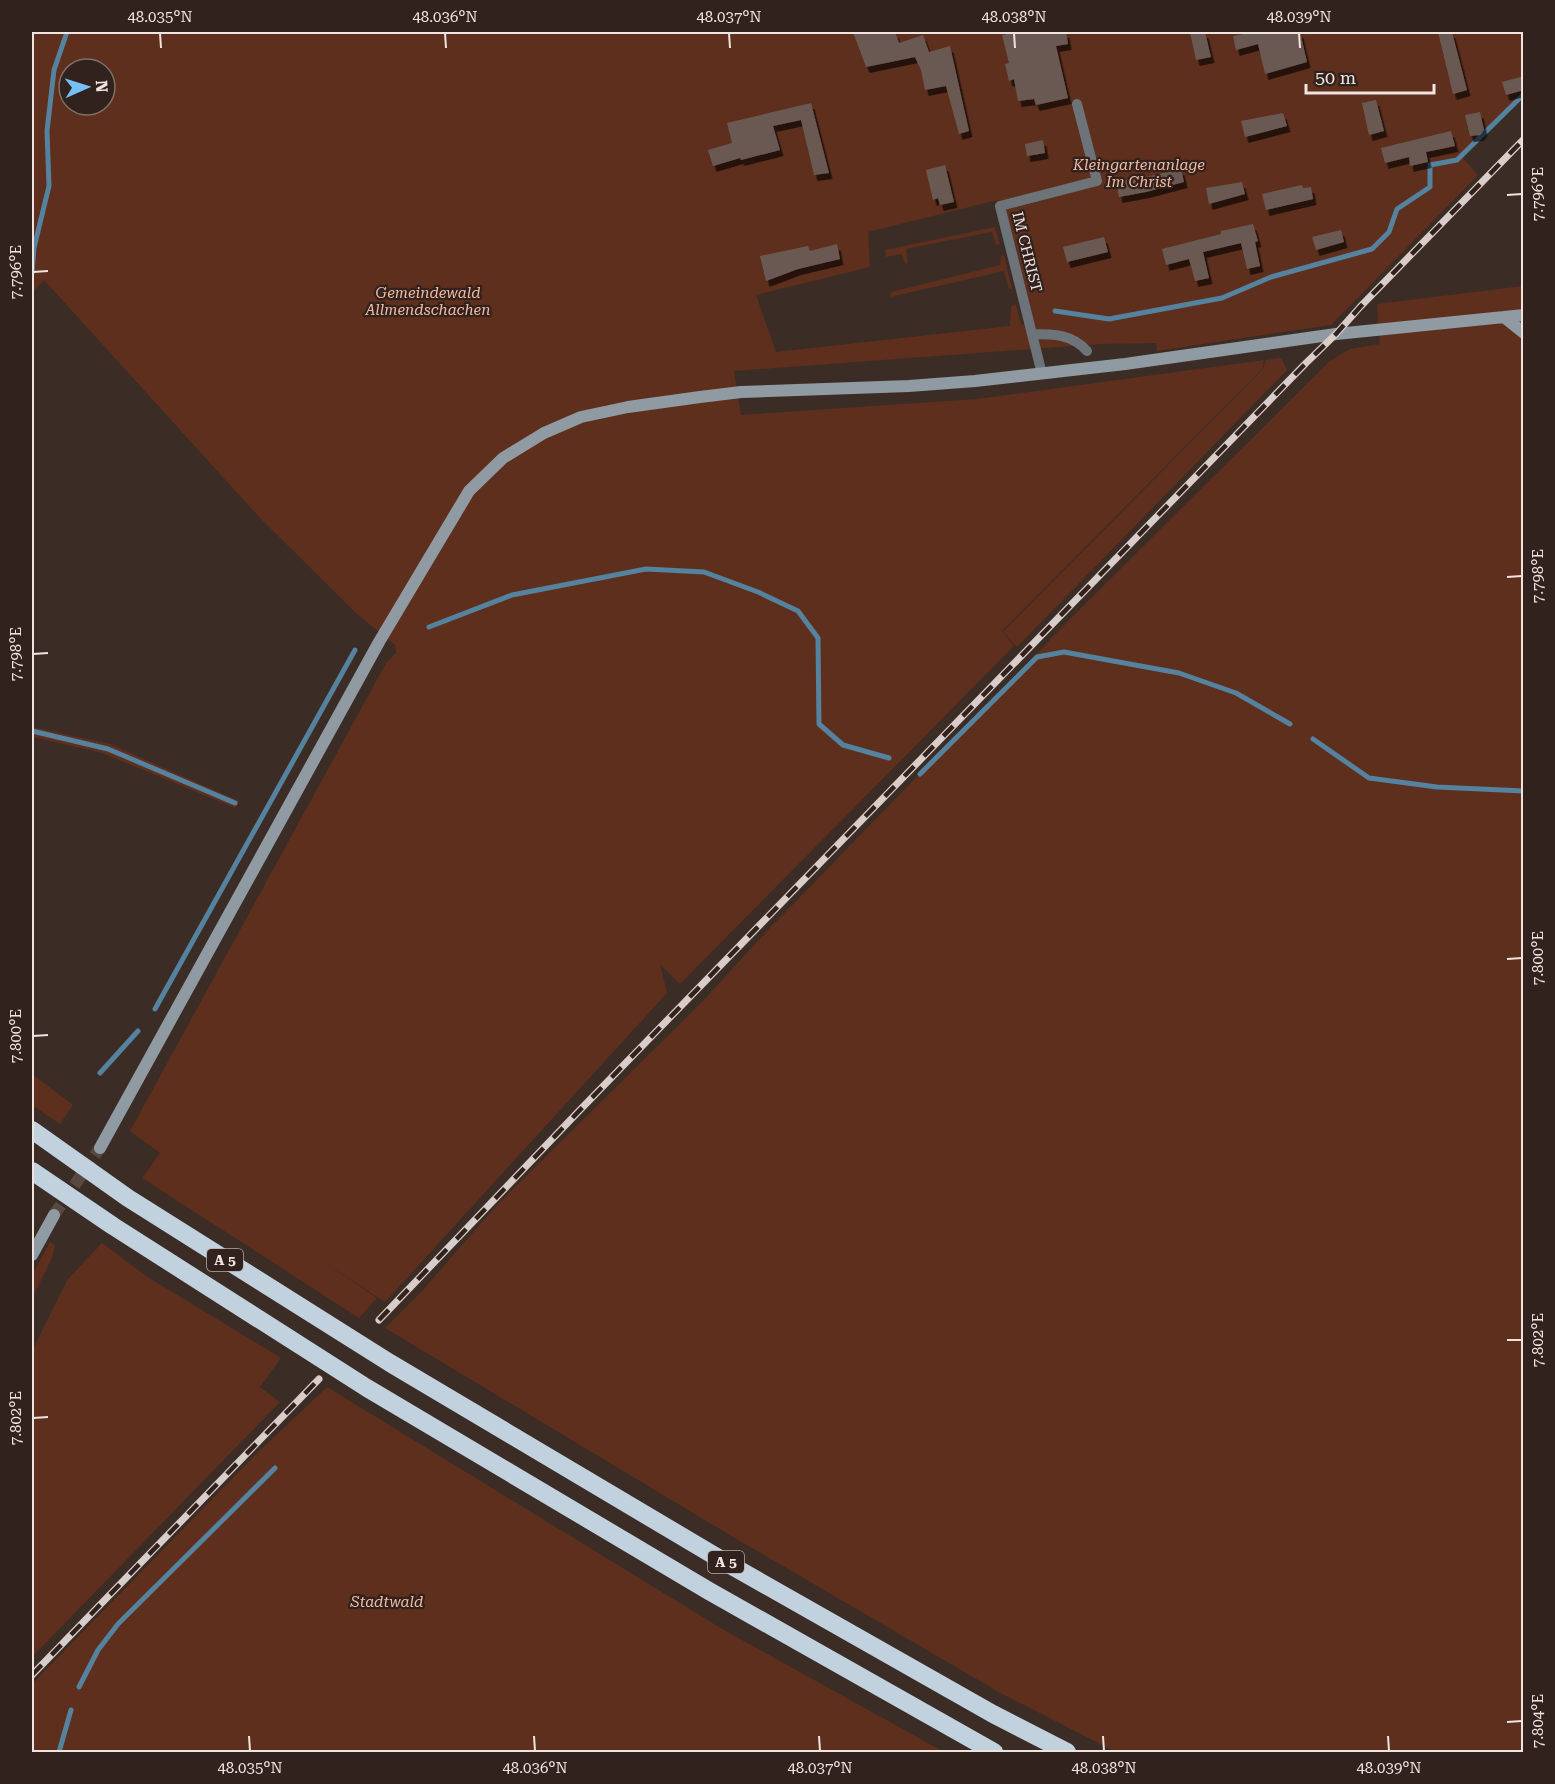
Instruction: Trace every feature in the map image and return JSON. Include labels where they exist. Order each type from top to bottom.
[{"type":"highway","name":"A 5","points":[[32,1130],[128,1198],[390,1363],[725,1562],[993,1714],[1067,1752]]},
{"type":"highway","name":"A 5","points":[[32,1171],[113,1226],[367,1389],[709,1591],[994,1752]]},
{"type":"main road","points":[[100,1148],[379,642],[469,491],[503,458],[544,433],[581,417],[628,407],[741,392],[909,386],[1042,374],[1336,334],[1524,315]]},
{"type":"main road","points":[[1504,316],[1524,333]]},
{"type":"main road","points":[[32,1255],[54,1215]]},
{"type":"lane","name":"IM CHRIST","points":[[1042,374],[1000,206],[1097,181],[1077,104]]},
{"type":"lane","points":[[1032,334],[1059,334],[1080,344],[1087,351]]},
{"type":"green space","points":[[32,32],[1523,32],[1523,91],[1460,155],[1478,175],[1331,325],[1157,351],[1156,343],[1101,344],[734,371],[741,415],[977,399],[1264,360],[1262,369],[1002,631],[1014,646],[680,984],[660,964],[667,993],[385,1302],[321,1260],[377,1298],[359,1318],[142,1178],[160,1153],[130,1131],[386,663],[396,653],[395,645],[357,614],[260,518],[44,280],[32,293]],"holes":[[[998,200],[1030,324],[1021,325],[1016,305],[1011,306],[1010,326],[776,352],[756,295],[870,267],[868,232]]]},
{"type":"green space","points":[[995,227],[1000,244],[996,245],[992,232],[906,249],[908,263],[905,264],[902,254],[886,257],[885,250]]},
{"type":"green space","points":[[1004,255],[1012,289],[1009,289],[1004,271],[890,297],[891,292],[1000,265],[1001,256]]},
{"type":"green space","points":[[1523,286],[1523,1752],[1116,1752],[1002,1694],[728,1534],[385,1328],[422,1291],[496,1206],[702,1002],[766,932],[1074,615],[1330,361],[1350,349],[1380,344],[1377,304]]},
{"type":"green space","points":[[1281,358],[1287,370],[1017,647],[1003,632],[1263,369],[1266,360]]},
{"type":"green space","points":[[32,727],[110,744],[239,801],[235,808],[102,753],[32,737]]},
{"type":"green space","points":[[32,1074],[73,1105],[60,1124],[32,1105]]},
{"type":"green space","points":[[50,1242],[55,1245],[52,1258],[32,1299],[32,1275]]},
{"type":"green space","points":[[102,1243],[146,1276],[281,1358],[260,1387],[280,1402],[32,1657],[32,1351],[68,1279]]},
{"type":"green space","name":"Stadtwald","points":[[327,1387],[724,1630],[944,1752],[32,1752],[32,1684],[255,1455]]},
{"type":"building","points":[[853,32],[895,32],[899,43],[923,35],[929,52],[950,46],[969,131],[959,134],[946,86],[925,90],[921,70],[915,57],[866,67]]},
{"type":"building","points":[[1015,32],[1066,32],[1068,44],[1056,46],[1068,98],[1036,105],[1034,99],[1018,101],[1014,79],[1009,81],[1005,64],[1009,63],[1002,35]]},
{"type":"building","points":[[1190,32],[1205,32],[1211,57],[1196,60]]},
{"type":"building","points":[[1253,32],[1300,32],[1307,62],[1265,74],[1258,44],[1236,50],[1233,36]]},
{"type":"building","points":[[1438,32],[1452,32],[1467,90],[1453,94]]},
{"type":"building","points":[[1524,76],[1524,90],[1506,95],[1502,82]]},
{"type":"building","points":[[1376,100],[1384,131],[1369,135],[1362,103]]},
{"type":"building","points":[[811,103],[829,173],[814,175],[801,120],[773,126],[780,150],[713,166],[708,150],[732,143],[727,123]]},
{"type":"building","points":[[1480,112],[1484,130],[1480,135],[1470,136],[1465,115]]},
{"type":"building","points":[[1283,113],[1287,126],[1245,137],[1241,121]]},
{"type":"building","points":[[1451,131],[1455,146],[1426,152],[1428,162],[1410,166],[1409,157],[1385,163],[1381,148]]},
{"type":"building","points":[[1043,140],[1045,153],[1027,156],[1025,144]]},
{"type":"building","points":[[945,165],[954,202],[940,205],[938,198],[933,200],[926,170]]},
{"type":"building","points":[[1181,169],[1184,182],[1119,197],[1116,182]]},
{"type":"building","points":[[1242,182],[1245,194],[1209,204],[1206,188]]},
{"type":"building","points":[[1302,185],[1303,188],[1311,187],[1313,199],[1266,210],[1262,194]]},
{"type":"building","points":[[1253,224],[1258,241],[1255,242],[1260,266],[1247,269],[1241,243],[1203,252],[1209,278],[1195,281],[1189,259],[1166,265],[1162,249]]},
{"type":"building","points":[[1341,230],[1344,242],[1316,250],[1312,237]]},
{"type":"building","points":[[1104,237],[1108,252],[1067,262],[1063,247]]},
{"type":"building","points":[[837,244],[840,259],[798,269],[766,281],[760,256],[808,246],[810,251]]},
{"type":"waterway","points":[[32,273],[34,248],[49,186],[47,131],[54,70],[67,32]]},
{"type":"waterway","points":[[1055,311],[1109,319],[1222,298],[1271,277],[1372,249],[1389,232],[1397,209],[1430,187],[1430,165],[1457,160],[1524,94]]},
{"type":"waterway","points":[[429,627],[512,595],[646,569],[704,572],[758,592],[798,611],[818,638],[819,724],[843,745],[889,758]]},
{"type":"waterway","points":[[155,1009],[355,650]]},
{"type":"waterway","points":[[920,774],[1037,657],[1064,652],[1179,673],[1236,693],[1290,724]]},
{"type":"waterway","points":[[32,731],[108,749],[235,803]]},
{"type":"waterway","points":[[1313,739],[1369,778],[1437,787],[1524,791]]},
{"type":"waterway","points":[[100,1073],[138,1031]]},
{"type":"waterway","points":[[79,1687],[98,1650],[118,1624],[275,1468]]},
{"type":"waterway","points":[[59,1752],[71,1710]]},
{"type":"tunnel","points":[[54,1215],[100,1148]]},
{"type":"railway","points":[[379,1320],[578,1112],[1524,139]]},
{"type":"railway","points":[[32,1675],[319,1379]]},
{"type":"park label","name":"Kleingartenanlage Im Christ","points":[[1139,174]]},
{"type":"park label","name":"Gemeindewald Allmendschachen","points":[[428,302]]}]
